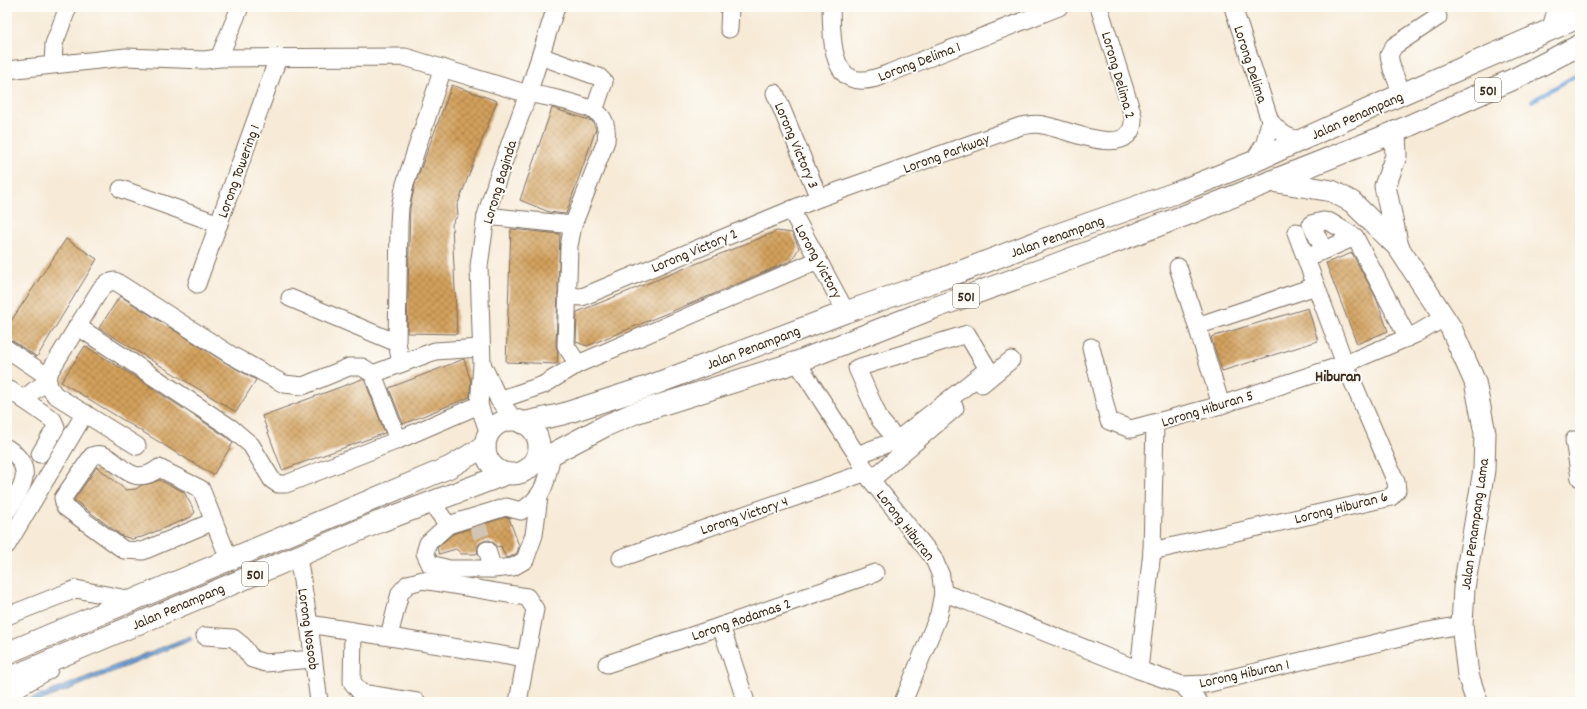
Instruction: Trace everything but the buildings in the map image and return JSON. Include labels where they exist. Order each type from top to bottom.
[{"type":"main road","name":"Jalan Penampang","points":[[518,422],[570,412],[647,387],[846,312],[944,278],[1042,240],[1178,192],[1253,162],[1402,94],[1580,17]]},
{"type":"main road","name":"Jalan Penampang","points":[[544,456],[635,413],[797,362],[934,308],[1189,214],[1395,132],[1516,78],[1580,45]]},
{"type":"main road","points":[[1352,202],[1371,199],[1384,186],[1396,156],[1395,132],[1384,117],[1369,109]]},
{"type":"main road","name":"Jalan Penampang Lama","points":[[1271,181],[1332,191],[1352,202],[1398,247],[1451,328],[1475,382],[1486,433],[1484,470],[1464,588],[1462,625],[1468,675],[1477,702]]},
{"type":"main road","name":"Jalan Penampang Lama","points":[[1384,186],[1398,247]]},
{"type":"main road","points":[[944,278],[958,283],[963,287],[967,296]]},
{"type":"main road","points":[[504,422],[518,422],[531,429],[537,438],[539,448],[544,456],[529,468],[518,474],[506,474],[495,468],[487,458],[487,440],[495,426],[504,422]]},
{"type":"main road","name":"Jalan Penampang","points":[[7,653],[450,467],[487,440]]},
{"type":"main road","name":"Jalan Penampang","points":[[7,679],[115,632],[298,556],[431,502],[506,474]]},
{"type":"street","points":[[53,64],[54,44],[68,7]]},
{"type":"street","points":[[219,58],[240,7]]},
{"type":"street","name":"Lorong Baginda","points":[[487,440],[479,405],[482,356],[479,266],[486,216],[556,7]]},
{"type":"street","points":[[729,29],[730,7]]},
{"type":"street","name":"Lorong Delima 1","points":[[831,7],[832,38],[835,56],[844,73],[850,78],[871,80],[1059,7]]},
{"type":"street","name":"Lorong Delima 2","points":[[1075,134],[1100,140],[1122,139],[1130,132],[1134,125],[1131,108],[1099,7]]},
{"type":"street","name":"Lorong Delima","points":[[1233,7],[1270,121],[1279,132],[1286,136],[1300,140]]},
{"type":"street","points":[[1550,31],[1554,18],[1561,13],[1563,7]]},
{"type":"street","points":[[1402,94],[1392,69],[1389,55],[1394,46],[1438,17]]},
{"type":"street","points":[[540,56],[602,79],[604,82],[594,111]]},
{"type":"street","points":[[7,70],[126,57],[189,60],[219,58],[405,57],[528,94],[541,95],[600,114],[605,122],[606,142],[573,225],[569,246],[566,346],[578,364]]},
{"type":"street","name":"Lorong Towering 1","points":[[197,284],[278,58]]},
{"type":"street","points":[[401,363],[397,343],[400,206],[405,184],[443,68]]},
{"type":"street","name":"Lorong Victory 3","points":[[775,93],[819,198]]},
{"type":"street","name":"Lorong Delima","points":[[1253,162],[1265,143],[1270,121]]},
{"type":"street","name":"Lorong Parkway","points":[[819,198],[1022,126],[1041,124],[1075,134]]},
{"type":"street","points":[[121,189],[218,224]]},
{"type":"street","name":"Lorong Victory 2","points":[[567,296],[582,297],[819,198]]},
{"type":"street","name":"Lorong Victory","points":[[791,210],[846,312]]},
{"type":"street","points":[[486,216],[573,225]]},
{"type":"street","points":[[1324,250],[1311,224],[1323,221],[1330,222],[1355,237],[1412,336]]},
{"type":"street","points":[[1296,232],[1345,364]]},
{"type":"street","points":[[1306,258],[1355,237]]},
{"type":"street","points":[[499,400],[543,385],[578,364],[818,260]]},
{"type":"street","points":[[1178,267],[1221,405]]},
{"type":"street","points":[[24,400],[48,379],[77,326],[100,290],[107,283],[115,281],[231,355],[284,384],[303,386],[350,367],[362,367],[373,374],[398,440]]},
{"type":"street","points":[[1197,326],[1316,286]]},
{"type":"street","points":[[290,298],[397,343]]},
{"type":"street","name":"Lorong Hiburan 5","points":[[1139,670],[1152,551],[1155,424],[1221,405],[1345,364],[1412,336],[1444,318]]},
{"type":"street","points":[[77,326],[231,428],[250,445],[272,480],[278,484],[286,484],[398,440],[479,405]]},
{"type":"street","points":[[857,455],[897,440],[988,369],[967,334],[857,368],[880,420],[897,440]]},
{"type":"street","points":[[1092,347],[1109,421],[1131,430],[1155,424]]},
{"type":"street","points":[[7,349],[48,379],[49,388],[55,395],[137,446]]},
{"type":"street","points":[[373,374],[435,351],[482,356]]},
{"type":"street","name":"Lorong Baginda","points":[[482,356],[499,400],[518,422]]},
{"type":"street","points":[[869,476],[1011,360]]},
{"type":"street","name":"Lorong Hiburan","points":[[797,362],[869,476],[933,557],[940,576],[944,593],[939,614],[903,702]]},
{"type":"street","name":"Lorong Hiburan 6","points":[[1152,551],[1391,497],[1396,490],[1396,482],[1345,364]]},
{"type":"street","points":[[10,390],[53,420],[56,424],[56,427],[40,454]]},
{"type":"street","points":[[9,537],[86,413]]},
{"type":"street","points":[[1574,440],[1580,478]]},
{"type":"street","points":[[7,448],[14,452],[19,458],[24,467],[25,478],[22,490],[7,511]]},
{"type":"street","points":[[214,521],[143,550],[124,550],[66,507],[63,498],[92,456],[102,454],[134,476],[151,475],[159,468],[201,489],[214,521],[229,559]]},
{"type":"street","points":[[539,497],[532,505],[521,511],[506,507],[475,519],[448,525],[428,543],[425,553],[430,564],[449,569],[493,569],[513,568],[526,560],[534,535],[539,497],[545,482],[544,456]]},
{"type":"street","name":"Lorong Victory 4","points":[[621,558],[869,476]]},
{"type":"street","points":[[431,502],[448,525]]},
{"type":"street","points":[[487,550],[493,569]]},
{"type":"street","name":"Lorong Nosoob","points":[[298,556],[309,624],[319,702]]},
{"type":"street","name":"Lorong Rodamas 2","points":[[607,664],[875,573]]},
{"type":"street","points":[[390,636],[400,593],[408,584],[422,580],[527,596],[535,609],[518,702]]},
{"type":"street","points":[[7,616],[76,589],[132,600]]},
{"type":"street","name":"Lorong Hiburan 1","points":[[944,593],[1139,670],[1182,685],[1206,684],[1422,632],[1462,625]]},
{"type":"street","points":[[309,624],[526,659]]},
{"type":"street","points":[[721,626],[746,702]]},
{"type":"street","points":[[353,631],[352,682],[361,693],[417,702]]},
{"type":"street","points":[[16,700],[12,691],[115,632]]},
{"type":"street","points":[[205,636],[233,638],[242,645],[252,659],[265,663],[313,659]]},
{"type":"street","points":[[1182,685],[1199,702]]},
{"type":"water","points":[[190,636],[192,640],[38,702],[23,702]]},
{"type":"waterway","points":[[1532,101],[1580,73]]},
{"type":"tunnel","points":[[476,521],[487,550]]},
{"type":"district","name":"Hiburan","points":[[1338,375]]}]
